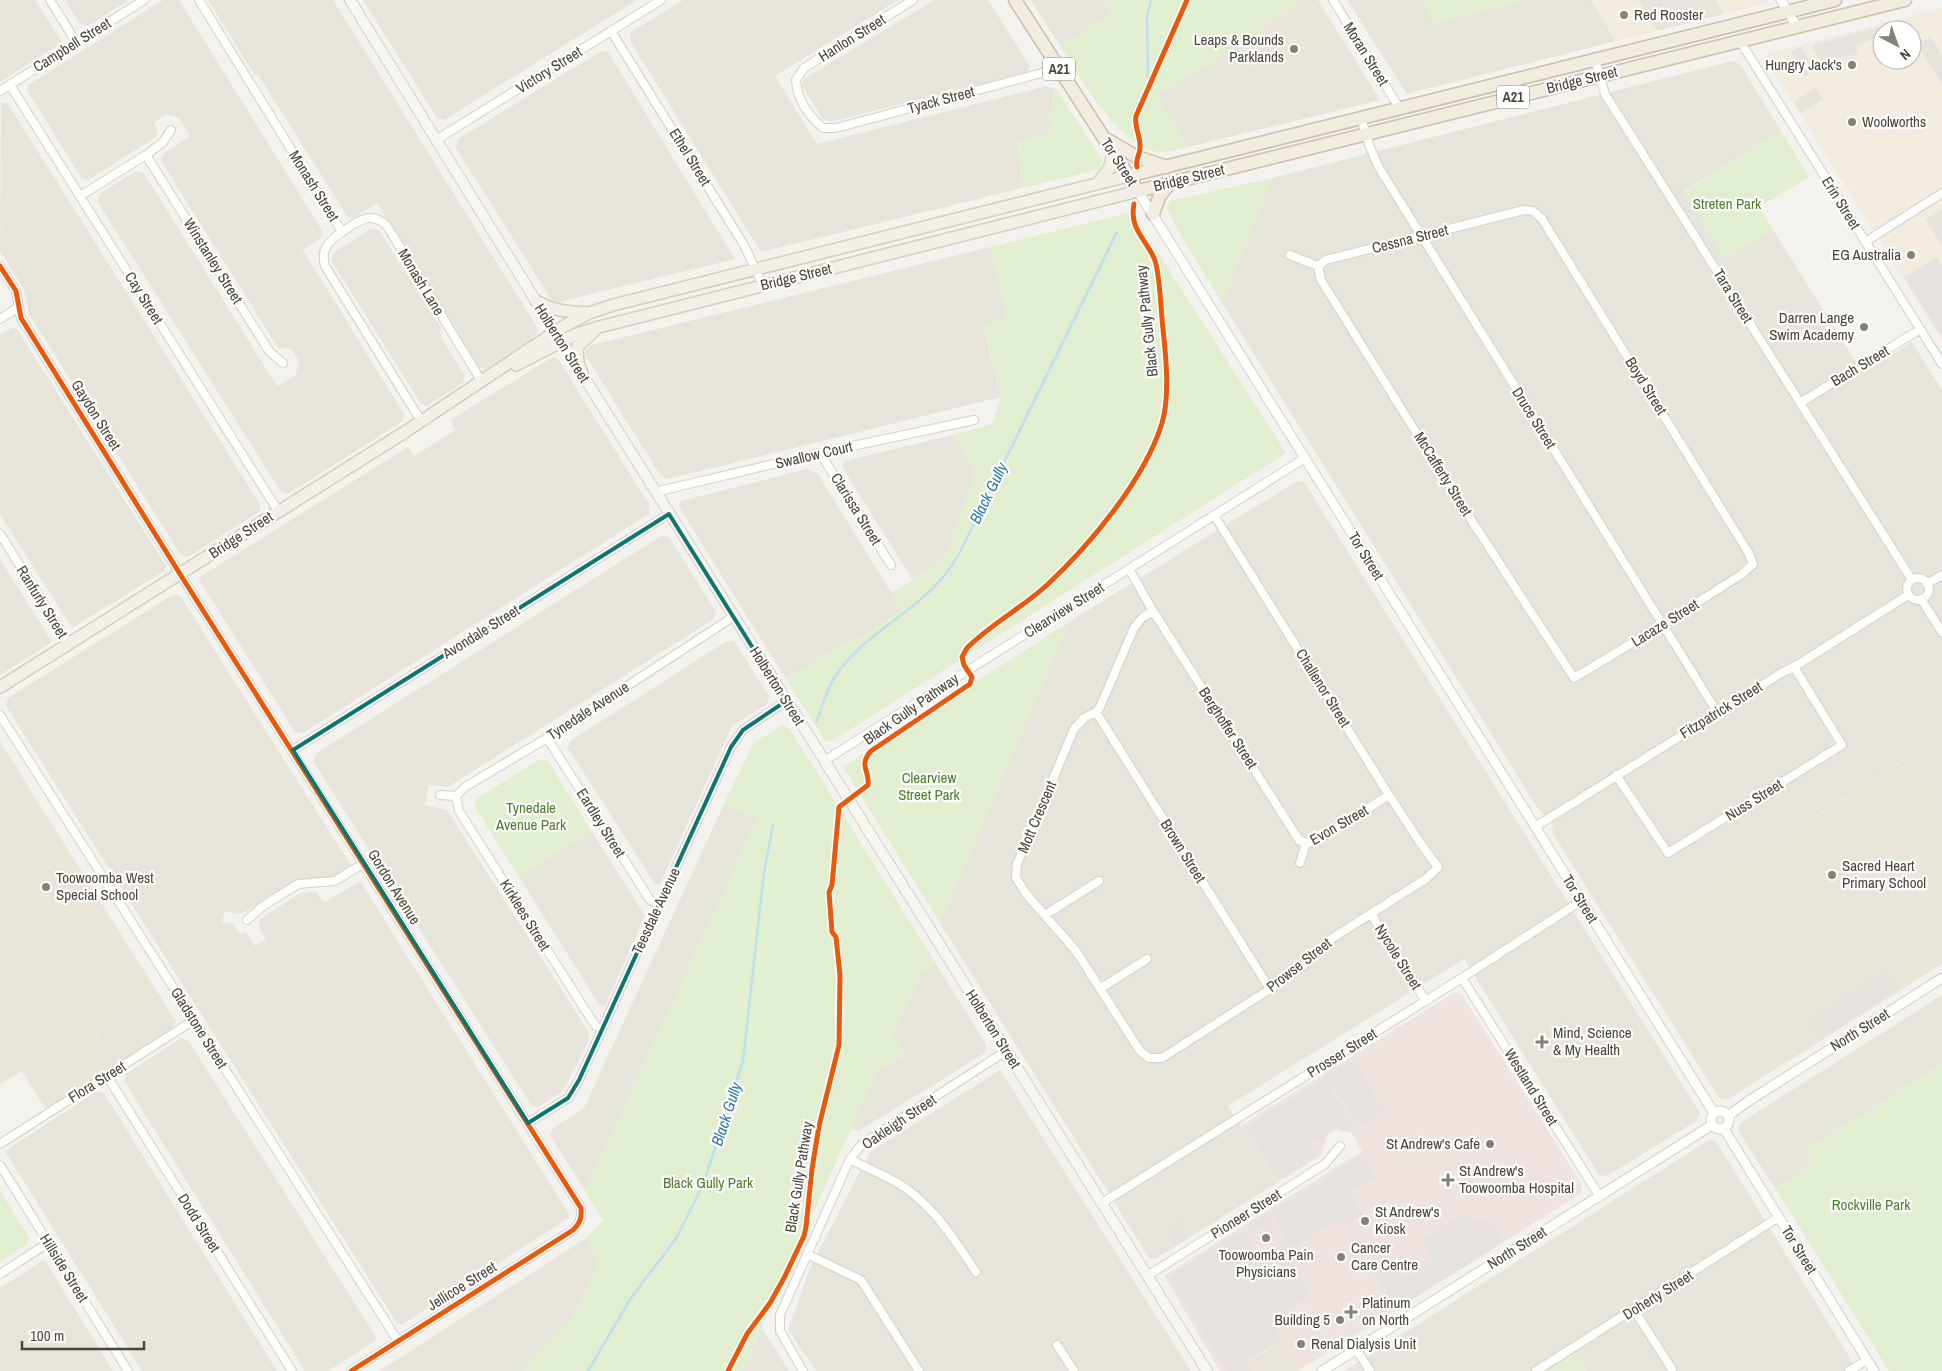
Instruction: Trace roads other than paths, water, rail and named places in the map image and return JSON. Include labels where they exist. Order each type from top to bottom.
[{"type":"highway","name":"Tor Street","points":[[1015,0],[1138,191]]},
{"type":"highway","name":"Bridge Street","points":[[1128,176],[1835,0]]},
{"type":"highway","name":"Bridge Street","points":[[1138,191],[1905,0]]},
{"type":"highway","name":"A21","points":[[1103,138],[1137,158],[1167,167]]},
{"type":"highway","points":[[1153,214],[1159,197],[1169,184]]},
{"type":"main road","name":"Holberton Street","points":[[350,0],[733,618],[1207,1371]]},
{"type":"main road","points":[[1097,184],[1110,169],[1113,154]]},
{"type":"main road","name":"Bridge Street","points":[[0,687],[482,382],[559,337],[589,313],[613,305],[1128,176]]},
{"type":"main road","name":"Bridge Street","points":[[559,337],[1138,191]]},
{"type":"main road","points":[[536,301],[561,312],[589,313]]},
{"type":"main road","points":[[584,378],[578,362],[577,347],[599,327]]},
{"type":"street","points":[[50,0],[76,42]]},
{"type":"street","name":"Campbell Street","points":[[0,91],[144,0]]},
{"type":"street","name":"Monash Street","points":[[199,0],[342,232],[331,240],[324,249],[323,258],[325,266],[421,421]]},
{"type":"street","name":"Victory Street","points":[[436,140],[661,0]]},
{"type":"street","name":"Hanlon Street","points":[[823,128],[814,121],[797,94],[796,80],[804,68],[913,0]]},
{"type":"street","name":"Moran Street","points":[[1332,0],[1400,108]]},
{"type":"street","points":[[1782,0],[1797,27]]},
{"type":"street","name":"Ethel Street","points":[[611,31],[744,245],[763,285]]},
{"type":"street","name":"Erin Street","points":[[1740,41],[1942,364]]},
{"type":"street","name":"Tara Street","points":[[1595,60],[1605,94],[1912,580]]},
{"type":"street","name":"Tyack Street","points":[[823,128],[836,128],[1042,73],[1056,66]]},
{"type":"street","name":"Cay Street","points":[[10,85],[278,511]]},
{"type":"street","name":"Druce Street","points":[[1362,118],[1366,135],[1378,166],[1717,712]]},
{"type":"street","points":[[80,196],[146,155],[163,142],[171,130]]},
{"type":"street","name":"Winstanley Street","points":[[146,155],[270,351],[283,363]]},
{"type":"street","name":"Tor Street","points":[[1138,191],[1714,1113]]},
{"type":"street","points":[[1865,242],[1942,193]]},
{"type":"street","name":"Cessna Street","points":[[1318,266],[1326,260],[1524,210],[1533,212]]},
{"type":"street","name":"Boyd Street","points":[[1533,212],[1542,219],[1748,552],[1753,564]]},
{"type":"street","name":"Monash Lane","points":[[342,232],[357,222],[371,217],[381,220],[387,226],[482,382]]},
{"type":"street","points":[[1290,255],[1318,266]]},
{"type":"street","name":"Gaydon Street","points":[[0,266],[16,291],[21,318],[180,574]]},
{"type":"street","name":"McCafferty Street","points":[[1318,266],[1321,280],[1342,314],[1457,498],[1574,678]]},
{"type":"street","points":[[0,319],[18,307]]},
{"type":"street","name":"Bach Street","points":[[1800,403],[1919,330]]},
{"type":"street","name":"Swallow Court","points":[[655,492],[820,453],[974,420]]},
{"type":"street","name":"Clarissa Street","points":[[820,453],[891,565]]},
{"type":"street","name":"Clearview Street","points":[[824,761],[1305,458]]},
{"type":"street","name":"Avondale Street","points":[[293,750],[669,514]]},
{"type":"street","name":"Challenor Street","points":[[1214,515],[1389,795],[1421,844],[1434,860]]},
{"type":"street","name":"Ranfurly Street","points":[[0,534],[69,644]]},
{"type":"street","name":"Lacaze Street","points":[[1574,678],[1664,624],[1742,574],[1753,564]]},
{"type":"street","points":[[1129,569],[1153,611]]},
{"type":"street","name":"Gordon Avenue","points":[[180,574],[528,1123],[581,1208],[582,1217]]},
{"type":"street","points":[[1927,584],[1942,575]]},
{"type":"street","points":[[1922,579],[1927,584],[1928,591],[1921,599],[1914,599],[1908,595],[1907,585],[1912,580],[1922,579]]},
{"type":"street","name":"Fitzpatrick Street","points":[[1535,826],[1908,595]]},
{"type":"street","points":[[1921,599],[1942,632]]},
{"type":"street","name":"Mott Crescent","points":[[1149,1058],[1140,1051],[1076,951],[1027,895],[1016,878],[1017,864],[1074,730],[1084,718],[1096,712],[1100,707],[1134,628],[1143,617],[1153,611]]},
{"type":"street","name":"Berghoffer Street","points":[[1153,611],[1299,840],[1306,843]]},
{"type":"street","name":"Tynedale Avenue","points":[[456,796],[465,787],[548,738],[733,618]]},
{"type":"street","name":"Nuss Street","points":[[1616,775],[1668,853],[1842,745],[1794,667]]},
{"type":"street","name":"Teesdale Avenue","points":[[528,1123],[568,1098],[579,1080],[731,747],[743,730],[786,701]]},
{"type":"street","name":"Brown Street","points":[[1096,712],[1270,989]]},
{"type":"street","name":"Gladstone Street","points":[[0,715],[398,1341]]},
{"type":"street","name":"Eardley Street","points":[[548,738],[650,900],[658,904]]},
{"type":"street","points":[[440,795],[456,796]]},
{"type":"street","name":"Evon Street","points":[[1300,863],[1306,843],[1315,842],[1389,795]]},
{"type":"street","name":"Kirklees Street","points":[[456,796],[459,811],[589,1016],[596,1026],[601,1029]]},
{"type":"street","name":"Prowse Street","points":[[1149,1058],[1162,1058],[1270,989],[1303,966],[1331,940],[1426,878],[1438,867],[1434,860]]},
{"type":"street","points":[[247,920],[263,906],[298,884],[335,881],[364,863]]},
{"type":"street","points":[[1045,915],[1098,881]]},
{"type":"street","name":"Prosser Street","points":[[1102,1203],[1462,978],[1581,901]]},
{"type":"street","name":"Nycole Street","points":[[1371,914],[1425,1000]]},
{"type":"street","points":[[1101,988],[1147,959]]},
{"type":"street","name":"Westland Street","points":[[1462,978],[1600,1197]]},
{"type":"street","name":"North Street","points":[[1728,1116],[1942,978]]},
{"type":"street","name":"Flora Street","points":[[0,1144],[194,1020]]},
{"type":"street","name":"Oakleigh Street","points":[[803,1371],[780,1331],[780,1315],[850,1159],[862,1144],[1006,1052]]},
{"type":"street","name":"Dodd Street","points":[[107,1076],[292,1371]]},
{"type":"street","points":[[1718,1111],[1723,1112],[1728,1116],[1729,1122],[1724,1129],[1715,1128],[1712,1125],[1710,1120],[1714,1113],[1718,1111]]},
{"type":"street","name":"North Street","points":[[1322,1371],[1712,1125]]},
{"type":"street","name":"Tor Street","points":[[1724,1129],[1874,1371]]},
{"type":"street","name":"Pioneer Street","points":[[1147,1276],[1325,1164],[1340,1146]]},
{"type":"street","points":[[850,1159],[908,1189],[942,1221],[976,1272]]},
{"type":"street","name":"Hillside Street","points":[[0,1165],[128,1371]]},
{"type":"street","name":"Jellicoe Street","points":[[351,1371],[573,1230],[579,1224],[582,1217]]},
{"type":"street","name":"Doherty Street","points":[[1536,1371],[1779,1217]]},
{"type":"street","points":[[0,1274],[48,1243]]},
{"type":"street","points":[[807,1254],[861,1280],[919,1371]]},
{"type":"street","points":[[1634,1310],[1672,1369]]},
{"type":"street","points":[[1057,1345],[1074,1371]]},
{"type":"street","points":[[1356,1349],[1370,1371]]},
{"type":"street","points":[[1849,1371],[1867,1360]]},
{"type":"waterway","points":[[1148,78],[1147,17],[1151,0]]},
{"type":"waterway","name":"Black Gully","points":[[817,721],[829,688],[844,664],[868,641],[922,598],[949,570],[961,550],[1117,232]]},
{"type":"waterway","name":"Black Gully","points":[[588,1371],[631,1298],[677,1237],[703,1185],[743,1061],[764,872],[773,825]]},
{"type":"place","name":"Red Rooster","points":[[1624,15]]},
{"type":"place","name":"Leaps & Bounds Parklands","points":[[1294,49]]},
{"type":"place","name":"Hungry Jack's","points":[[1852,65]]},
{"type":"place","name":"Woolworths","points":[[1852,122]]},
{"type":"place","name":"EG Australia","points":[[1911,255]]},
{"type":"place","name":"Darren Lange Swim Academy","points":[[1864,327]]},
{"type":"place","name":"Sacred Heart Primary School","points":[[1832,875]]},
{"type":"place","name":"Toowoomba West Special School","points":[[46,887]]},
{"type":"place","name":"Mind, Science & My Health","points":[[1542,1042]]},
{"type":"place","name":"St Andrew's Cafe","points":[[1490,1144]]},
{"type":"place","name":"St Andrew's Toowoomba Hospital","points":[[1448,1180]]},
{"type":"place","name":"St Andrew's Kiosk","points":[[1365,1221]]},
{"type":"place","name":"Toowoomba Pain Physicians","points":[[1266,1238]]},
{"type":"place","name":"Cancer Care Centre","points":[[1341,1257]]},
{"type":"place","name":"Platinum on North","points":[[1351,1312]]},
{"type":"place","name":"Building 5","points":[[1340,1320]]},
{"type":"place","name":"Renal Dialysis Unit","points":[[1301,1344]]},
{"type":"park label","name":"Streten Park","points":[[1727,204]]},
{"type":"park label","name":"Clearview Street Park","points":[[929,786]]},
{"type":"park label","name":"Tynedale Avenue Park","points":[[531,816]]},
{"type":"park label","name":"Black Gully Park","points":[[708,1183]]},
{"type":"park label","name":"Rockville Park","points":[[1871,1205]]}]
